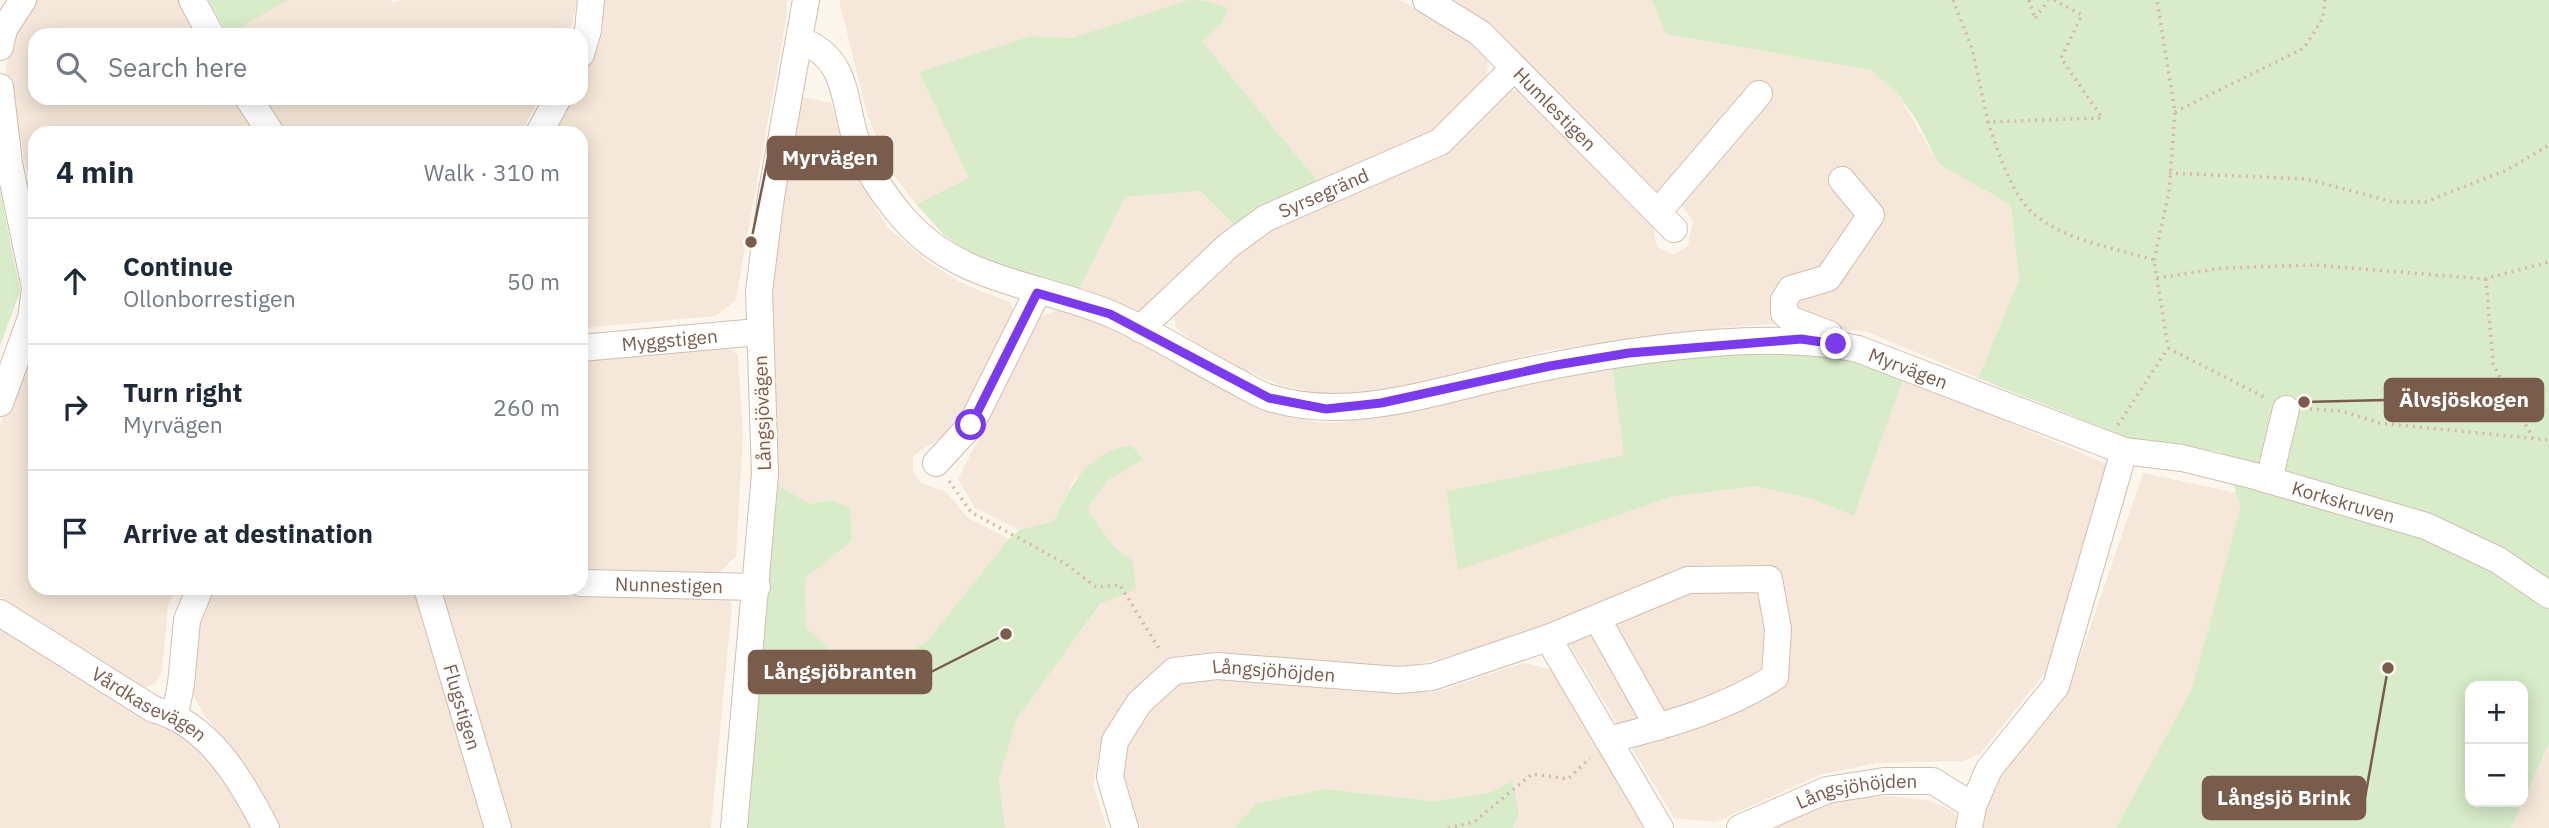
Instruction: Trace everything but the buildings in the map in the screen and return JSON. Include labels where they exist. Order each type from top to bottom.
[{"type":"street","points":[[0,47],[5,29],[23,0]]},
{"type":"street","points":[[192,0],[207,28]]},
{"type":"street","points":[[588,30],[591,0]]},
{"type":"street","name":"Långsjövägen","points":[[734,828],[765,474],[758,332],[759,291],[771,197],[806,0]]},
{"type":"street","name":"Humlestigen","points":[[1426,0],[1480,33],[1666,221],[1759,94]]},
{"type":"street","name":"Myrvägen","points":[[800,40],[814,45],[832,61],[843,86],[858,145],[875,178],[904,220],[936,247],[971,268],[1037,293],[1110,314],[1269,398],[1326,409],[1381,403],[1550,366],[1629,353],[1801,339],[1836,344],[1870,354],[2124,451]]},
{"type":"street","name":"Syrsegränd","points":[[1140,328],[1229,245],[1266,218],[1440,142],[1514,68]]},
{"type":"street","points":[[0,87],[9,163],[28,254]]},
{"type":"street","points":[[253,105],[266,126]]},
{"type":"street","points":[[544,126],[554,105]]},
{"type":"street","points":[[1836,344],[1827,332],[1792,320],[1784,313],[1784,300],[1791,289],[1828,278],[1871,215],[1842,180]]},
{"type":"street","points":[[936,463],[971,425],[1037,293]]},
{"type":"street","points":[[0,403],[28,326]]},
{"type":"street","name":"Myggstigen","points":[[588,347],[758,332]]},
{"type":"street","points":[[2269,480],[2286,409]]},
{"type":"street","points":[[1971,817],[1989,769],[2056,686],[2124,451]]},
{"type":"street","name":"Korkskruven","points":[[2124,451],[2182,458],[2269,480],[2426,526],[2498,560],[2549,595]]},
{"type":"street","name":"Långsjöhöjden","points":[[1174,671],[1217,666],[1398,680],[1432,677],[1548,638],[1688,580],[1769,579],[1777,629],[1775,677],[1743,697],[1658,727],[1608,740]]},
{"type":"street","name":"Nunnestigen","points":[[588,583],[757,587]]},
{"type":"street","points":[[175,715],[187,620],[197,595]]},
{"type":"street","name":"Flugstigen","points":[[429,595],[498,828]]},
{"type":"street","name":"Vårdkasevägen","points":[[0,613],[153,709],[175,715],[221,753],[266,828]]},
{"type":"street","points":[[1597,618],[1658,727]]},
{"type":"street","points":[[1548,638],[1660,828]]},
{"type":"street","points":[[1125,828],[1110,777],[1115,741],[1139,703],[1174,671]]},
{"type":"street","name":"Långsjöhöjden","points":[[1740,828],[1827,790],[1884,781],[1933,781],[1971,817]]},
{"type":"path","points":[[1953,0],[1972,48],[1988,122],[2006,172],[2032,213],[2066,233],[2154,260]]},
{"type":"path","points":[[2029,0],[2035,19],[2048,0]]},
{"type":"path","points":[[1988,122],[2102,118],[2061,58],[2082,15],[2054,0]]},
{"type":"path","points":[[2124,451],[2118,424],[2168,348],[2154,260],[2169,192],[2175,112],[2157,0]]},
{"type":"path","points":[[2175,112],[2304,48],[2323,18],[2325,0]]},
{"type":"path","points":[[2169,173],[2307,178],[2393,202],[2425,202],[2507,170],[2549,145]]},
{"type":"path","points":[[2157,278],[2223,268],[2315,265],[2484,279],[2549,262]]},
{"type":"path","points":[[2484,279],[2493,364],[2534,440]]},
{"type":"path","points":[[2168,348],[2286,409],[2343,411],[2379,423],[2549,440]]},
{"type":"path","points":[[936,463],[971,512],[1066,564],[1096,587],[1120,585],[1174,671]]},
{"type":"path","points":[[1448,828],[1474,822],[1532,774],[1568,779],[1584,764]]},
{"type":"shaded area","points":[[27,0],[180,0],[196,28],[28,28],[28,105],[241,105],[254,126],[28,126],[28,175],[6,70],[14,21]]},
{"type":"shaded area","points":[[288,0],[391,0],[392,3],[401,0],[578,0],[571,28],[240,28]]},
{"type":"shaded area","points":[[598,0],[787,0],[786,20],[736,300],[716,316],[588,327],[588,126],[548,126],[559,105],[588,105],[588,38]]},
{"type":"shaded area","points":[[839,0],[1400,0],[1473,38],[1488,55],[1487,87],[1438,136],[1320,184],[1202,41],[1223,22],[1144,16],[1072,38],[1030,36],[919,72],[969,178],[916,204],[889,169],[867,113]]},
{"type":"shaded area","points":[[1444,0],[1652,0],[1666,34],[1871,70],[1898,94],[1939,164],[2011,205],[2019,280],[1978,378],[1867,332],[1800,322],[1729,327],[1549,350],[1380,392],[1330,396],[1280,385],[1213,356],[1176,328],[1174,311],[1270,224],[1449,152],[1507,92],[1520,89],[1652,220],[1657,247],[1674,255],[1688,246],[1693,221],[1681,205],[1657,194]]},
{"type":"shaded area","points":[[798,96],[831,103],[846,157],[887,227],[928,262],[965,285],[1010,302],[1016,320],[966,421],[913,456],[913,471],[921,483],[946,492],[968,518],[1009,539],[928,640],[865,680],[806,628],[805,577],[852,541],[829,500],[810,504],[771,481],[762,321]]},
{"type":"shaded area","points":[[268,105],[535,105],[525,126],[280,126]]},
{"type":"shaded area","points":[[1200,191],[1238,229],[1158,305],[1137,311],[1079,289],[1125,197]]},
{"type":"shaded area","points":[[1057,310],[1108,327],[1272,409],[1315,422],[1339,423],[1612,364],[1625,455],[1446,491],[1458,569],[1671,497],[1755,486],[1812,499],[1854,516],[1904,377],[2111,466],[2112,477],[2045,673],[1980,754],[1963,761],[1877,763],[1819,775],[1716,822],[1674,818],[1568,642],[1546,629],[1424,663],[1384,667],[1217,652],[1177,656],[1158,668],[1130,698],[1102,738],[1093,786],[1107,828],[1005,828],[999,780],[1016,720],[1132,561],[1115,548],[1087,509],[1107,481],[1143,459],[1075,478],[1054,521],[1019,530],[975,508],[958,479],[1039,318]]},
{"type":"shaded area","points":[[719,339],[738,355],[743,436],[736,556],[720,572],[588,570],[588,349]]},
{"type":"shaded area","points":[[28,359],[28,595],[173,595],[168,606],[162,671],[155,684],[144,687],[0,597],[0,425]]},
{"type":"shaded area","points":[[2143,473],[2237,493],[2250,506],[2199,691],[2126,828],[1979,828],[1998,775],[2068,692]]},
{"type":"shaded area","points":[[588,589],[718,590],[732,604],[711,828],[509,828],[440,595],[588,595]]},
{"type":"shaded area","points":[[205,595],[417,595],[485,828],[277,828],[239,758],[202,712],[190,688],[198,611]]},
{"type":"shaded area","points":[[0,619],[176,732],[221,768],[256,828],[0,828]]},
{"type":"shaded area","points":[[1524,663],[1550,669],[1645,828],[1513,828],[1519,813],[1513,781],[1489,793],[1433,801],[1325,789],[1257,803],[1234,828],[1135,828],[1121,778],[1127,748],[1148,709],[1181,683],[1221,680],[1434,692]]},
{"type":"shaded area","points":[[2549,745],[2549,828],[2511,828],[2521,807],[2528,807],[2528,791]]},
{"type":"shaded area","points":[[1886,796],[1928,800],[1954,811],[1960,828],[1767,828],[1831,800]]},
{"type":"green space","points":[[208,0],[288,0],[240,28],[224,28]]},
{"type":"green space","points":[[1189,0],[1208,1],[1228,8],[1223,22],[1202,41],[1320,184],[1238,229],[1200,191],[1125,197],[1079,289],[979,260],[944,235],[916,204],[969,178],[919,72],[1030,36],[1072,38]]},
{"type":"green space","points":[[1652,0],[2549,0],[2549,744],[2528,790],[2528,681],[2465,681],[2465,807],[2521,807],[2511,828],[2116,828],[2192,689],[2241,506],[2221,452],[2128,438],[1978,378],[2019,280],[2011,205],[1939,164],[1917,121],[1898,94],[1871,70],[1666,34]]},
{"type":"green space","points":[[0,190],[20,291],[0,346]]},
{"type":"green space","points":[[1740,349],[1855,359],[1904,377],[1854,516],[1812,499],[1755,486],[1671,497],[1458,570],[1446,491],[1624,455],[1612,364]]},
{"type":"green space","points":[[1131,445],[1143,459],[1107,481],[1087,509],[1115,548],[1133,561],[1136,590],[1101,603],[1016,720],[999,780],[1005,828],[740,828],[771,481],[810,504],[829,500],[850,507],[852,541],[805,578],[806,628],[865,680],[928,640],[1019,530],[1054,521],[1067,494],[1092,462],[1116,449]]},
{"type":"green space","points":[[1513,781],[1519,813],[1513,828],[1234,828],[1257,803],[1325,789],[1433,801],[1489,793]]},
{"type":"place","name":"Myrvägen","points":[[751,242]]},
{"type":"place","name":"Älvsjöskogen","points":[[2304,402]]},
{"type":"place","name":"Långsjöbranten","points":[[1006,634]]},
{"type":"place","name":"Långsjö Brink","points":[[2388,668]]},
{"type":"route","points":[[971,425],[1037,293],[1110,314],[1269,398],[1326,409],[1381,403],[1550,366],[1629,353],[1801,339],[1836,344]]}]
